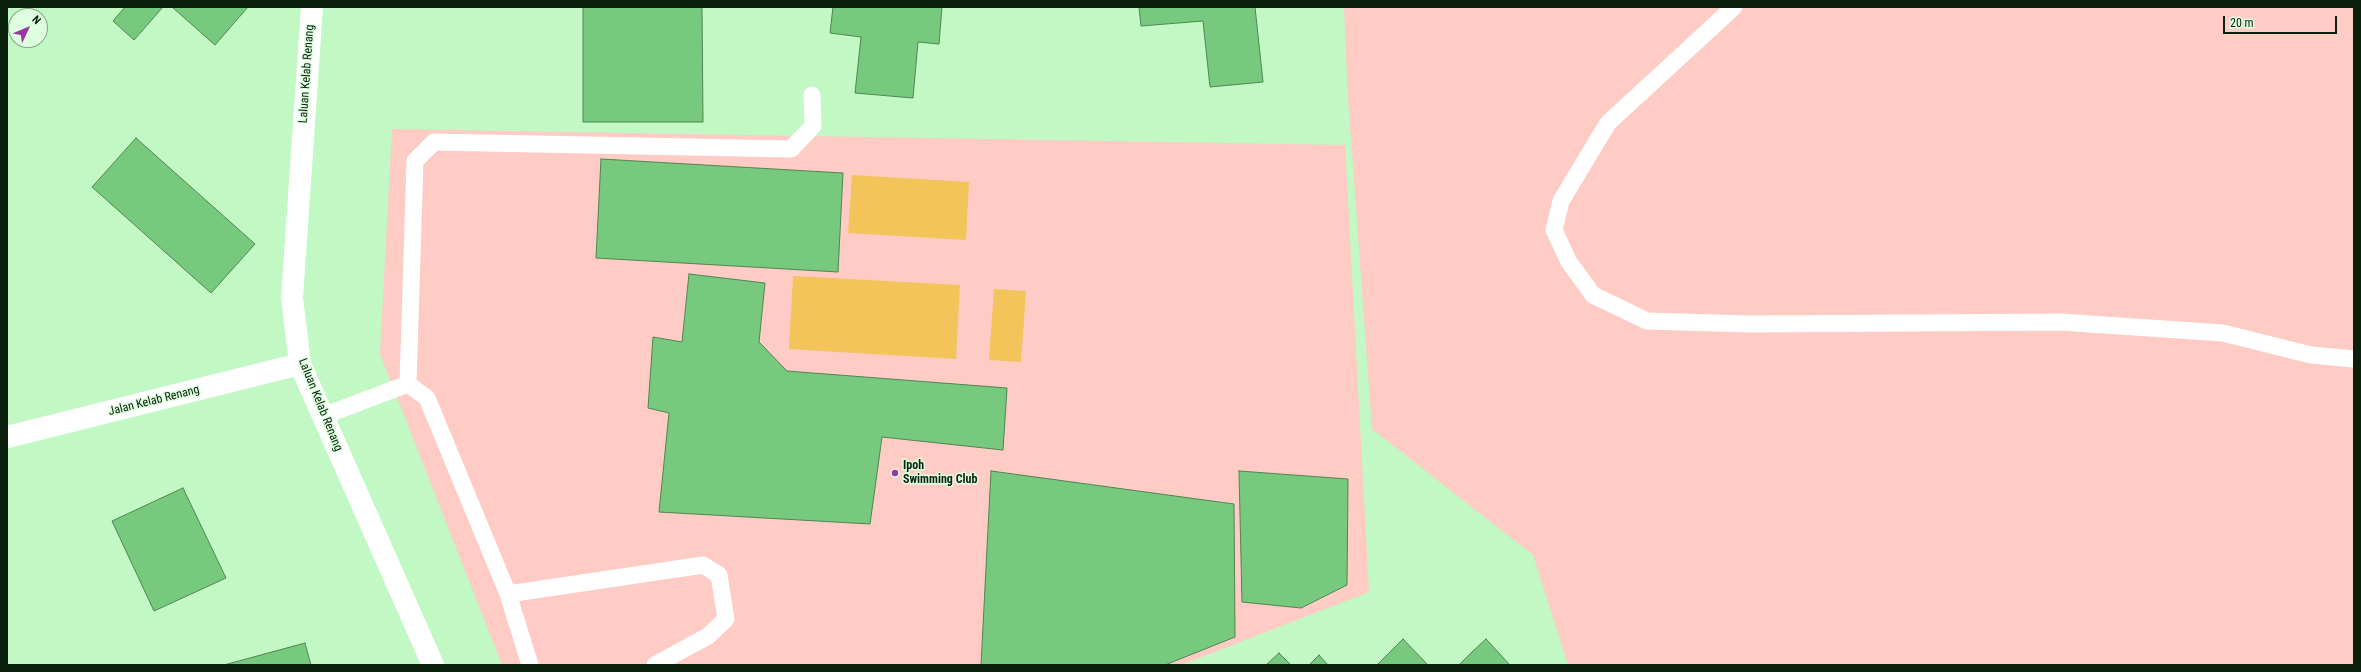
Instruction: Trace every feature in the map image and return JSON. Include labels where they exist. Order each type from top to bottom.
[{"type":"street","name":"Laluan Kelab Renang","points":[[312,7],[292,298],[300,364],[433,665]]},
{"type":"street","name":"Jalan Kelab Renang","points":[[7,438],[300,364]]},
{"type":"lane","points":[[1734,7],[1608,123],[1562,201],[1554,230],[1568,262],[1593,294],[1647,321],[1751,324],[2060,322],[2223,333],[2311,356],[2354,359]]},
{"type":"lane","points":[[408,384],[415,161],[434,142],[791,149],[813,126],[812,95]]},
{"type":"lane","points":[[323,416],[408,384]]},
{"type":"lane","points":[[408,384],[427,398],[508,594],[530,665]]},
{"type":"lane","points":[[508,594],[703,565],[719,575],[726,619],[708,636],[655,665]]},
{"type":"shaded area","points":[[1344,7],[2354,7],[2354,665],[1568,665],[1533,555],[1372,429],[1348,98]]},
{"type":"shaded area","name":"Ipoh Swimming Club","points":[[392,129],[1345,145],[1369,592],[1181,665],[502,665],[380,354]]},
{"type":"shaded area","points":[[852,175],[969,182],[966,240],[848,233]]},
{"type":"shaded area","points":[[793,276],[960,285],[956,359],[789,349]]},
{"type":"shaded area","points":[[994,289],[1026,291],[1021,362],[989,360]]},
{"type":"building","points":[[125,7],[163,7],[134,40],[113,21]]},
{"type":"building","points":[[172,7],[248,7],[215,45]]},
{"type":"building","points":[[583,7],[702,7],[703,122],[583,122]]},
{"type":"building","points":[[833,7],[942,7],[939,44],[918,42],[913,98],[855,93],[861,37],[830,33]]},
{"type":"building","points":[[1139,7],[1255,7],[1263,82],[1210,87],[1203,21],[1141,26]]},
{"type":"building","points":[[136,138],[255,244],[211,293],[92,187]]},
{"type":"building","points":[[601,159],[843,173],[838,272],[596,258]]},
{"type":"building","points":[[689,274],[765,283],[759,342],[787,371],[1007,388],[1003,450],[882,437],[870,524],[659,512],[669,413],[648,408],[653,337],[682,342]]},
{"type":"building","points":[[991,471],[1234,504],[1235,637],[1165,665],[981,665]]},
{"type":"building","points":[[1239,471],[1348,479],[1347,585],[1301,608],[1242,602]]},
{"type":"building","points":[[183,488],[226,578],[154,611],[112,521]]},
{"type":"building","points":[[1403,639],[1428,665],[1378,664]]},
{"type":"building","points":[[1486,639],[1510,665],[1459,665],[1473,651]]},
{"type":"building","points":[[305,643],[311,665],[224,665]]},
{"type":"building","points":[[1279,653],[1291,665],[1266,665]]},
{"type":"building","points":[[1319,655],[1328,665],[1309,665]]},
{"type":"place","name":"Ipoh Swimming Club","points":[[895,473]]}]
